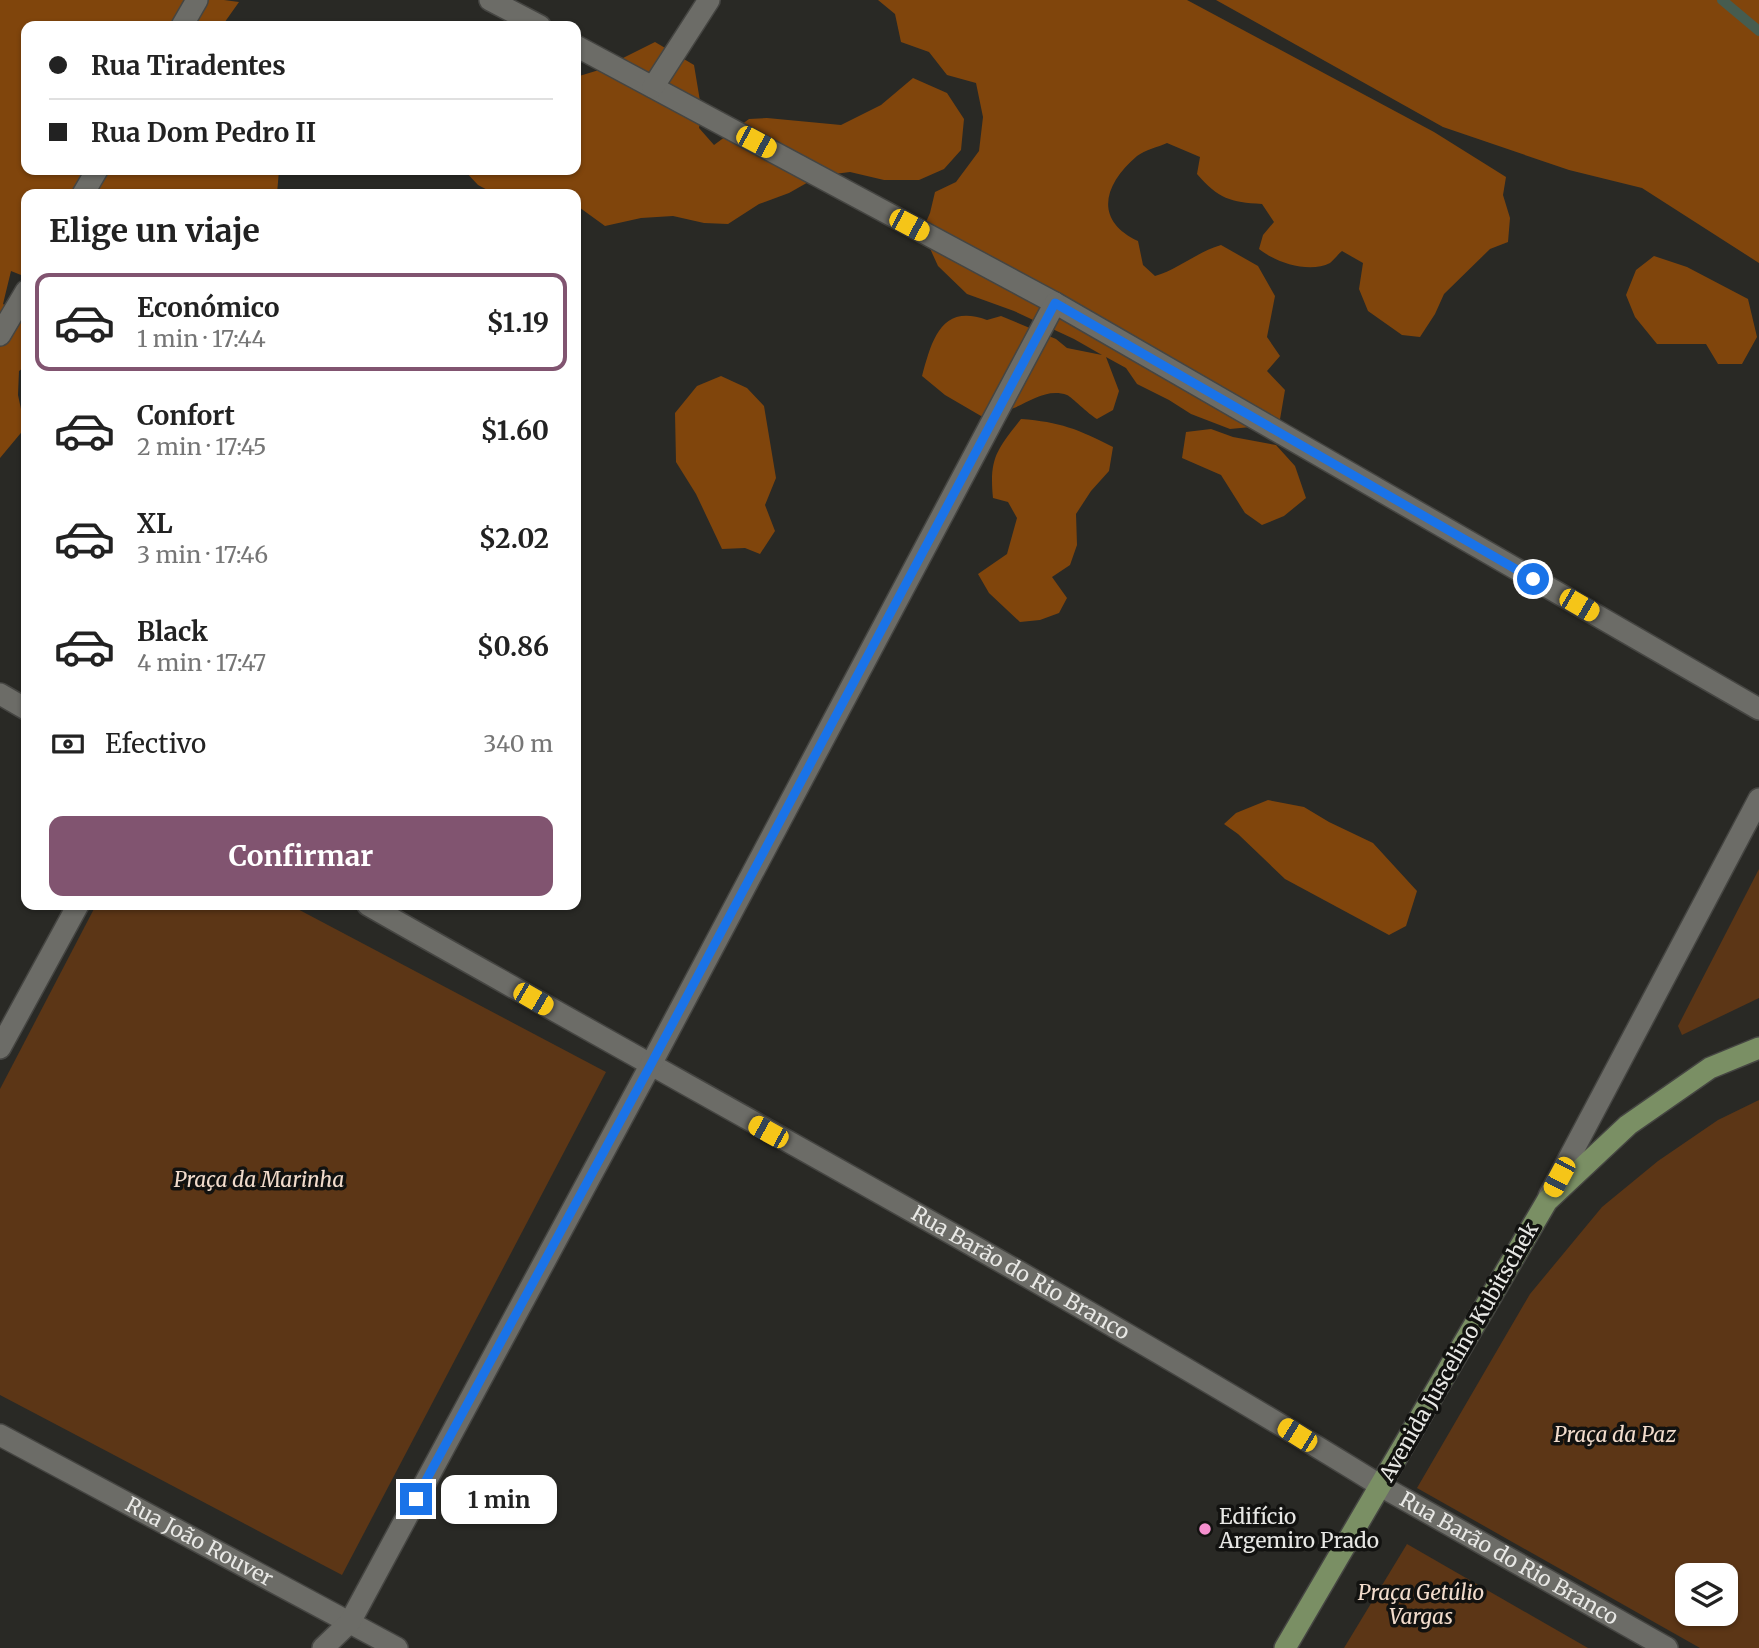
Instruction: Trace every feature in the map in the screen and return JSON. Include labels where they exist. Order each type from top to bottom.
[{"type":"main road","name":"Avenida Juscelino Kubitschek","points":[[1285,1648],[1547,1201],[1628,1125],[1710,1068],[1759,1048]]},
{"type":"street","points":[[185,21],[197,0]]},
{"type":"street","points":[[491,0],[531,21]]},
{"type":"street","points":[[653,87],[709,0]]},
{"type":"street","points":[[581,49],[1055,303],[1759,709]]},
{"type":"street","points":[[0,335],[21,299]]},
{"type":"street","points":[[323,1648],[350,1622],[650,1066],[1055,303]]},
{"type":"street","points":[[0,694],[21,706]]},
{"type":"street","name":"Avenida Juscelino Kubitschek","points":[[1547,1201],[1759,799]]},
{"type":"street","points":[[0,1048],[75,910]]},
{"type":"street","name":"Rua Barão do Rio Branco","points":[[377,910],[1105,1321],[1381,1486],[1667,1648]]},
{"type":"street","name":"Rua João Rouver","points":[[0,1435],[397,1648]]},
{"type":"green space","points":[[1759,869],[1759,998],[1682,1035],[1678,1026]]},
{"type":"green space","name":"Praça da Marinha","points":[[93,910],[299,910],[606,1072],[342,1575],[0,1395],[0,1089]]},
{"type":"green space","name":"Praça da Paz","points":[[1759,1100],[1759,1648],[1700,1648],[1417,1488],[1530,1294],[1602,1207],[1658,1161],[1718,1120]]},
{"type":"green space","name":"Praça Getúlio Vargas","points":[[1407,1544],[1588,1648],[1344,1648]]},
{"type":"shaded area","points":[[0,0],[239,2],[226,21],[21,21],[21,175],[279,175],[277,189],[21,189],[21,275],[11,271],[3,304],[21,313],[18,395],[21,433],[0,458]]},
{"type":"shaded area","points":[[878,0],[1187,0],[1434,132],[1506,177],[1503,195],[1510,218],[1508,242],[1490,249],[1444,294],[1420,337],[1402,335],[1368,311],[1359,289],[1363,263],[1342,251],[1330,263],[1312,267],[1293,265],[1266,254],[1259,249],[1263,235],[1274,222],[1262,204],[1241,202],[1219,194],[1197,174],[1200,157],[1167,143],[1140,154],[1126,167],[1111,190],[1109,212],[1114,223],[1138,241],[1143,265],[1155,276],[1221,245],[1258,266],[1275,296],[1267,337],[1280,356],[1267,371],[1285,390],[1278,431],[1251,427],[1230,429],[1191,414],[1137,384],[1126,368],[1106,357],[1119,391],[1113,410],[1097,419],[1069,396],[1060,393],[1046,394],[1010,409],[981,416],[945,395],[922,376],[935,338],[949,321],[959,317],[971,316],[987,320],[1001,316],[1056,339],[1067,348],[1102,355],[1014,311],[967,294],[938,266],[922,231],[935,192],[956,182],[979,151],[983,117],[976,83],[947,75],[929,52],[901,42],[895,14]]},
{"type":"shaded area","points":[[1216,0],[1759,0],[1759,263],[1642,188],[1569,170],[1443,127]]},
{"type":"shaded area","points":[[655,42],[694,65],[702,113],[699,128],[714,145],[749,119],[767,118],[841,125],[881,105],[913,78],[947,93],[964,119],[961,150],[944,169],[919,180],[884,180],[850,172],[819,176],[789,193],[759,204],[728,224],[704,223],[673,216],[641,218],[605,226],[581,209],[581,189],[486,189],[469,175],[581,175],[581,75],[599,70]]},
{"type":"shaded area","points":[[1654,256],[1687,267],[1748,299],[1757,337],[1742,364],[1718,364],[1706,344],[1657,344],[1635,317],[1626,295],[1636,270]]},
{"type":"shaded area","points":[[721,376],[747,388],[764,406],[776,478],[765,505],[775,531],[760,554],[745,548],[722,549],[696,494],[676,462],[675,413],[697,386]]},
{"type":"shaded area","points":[[1021,419],[1068,427],[1113,447],[1109,471],[1091,491],[1076,514],[1077,545],[1070,565],[1052,577],[1067,598],[1059,613],[1040,620],[1020,622],[989,593],[978,574],[1007,554],[1017,518],[1008,502],[993,498],[992,473],[996,455]]},
{"type":"shaded area","points":[[1211,429],[1233,437],[1276,445],[1295,466],[1306,498],[1284,516],[1262,525],[1245,513],[1221,475],[1182,458],[1186,432]]},
{"type":"shaded area","points":[[1268,800],[1304,807],[1373,843],[1417,891],[1406,926],[1389,935],[1285,879],[1224,824],[1236,813]]},
{"type":"waterway","points":[[1722,0],[1759,31]]},
{"type":"place","name":"Edifício Argemiro Prado","points":[[1205,1529]]},
{"type":"route","points":[[416,1499],[650,1066],[1055,303],[1533,579]]}]
